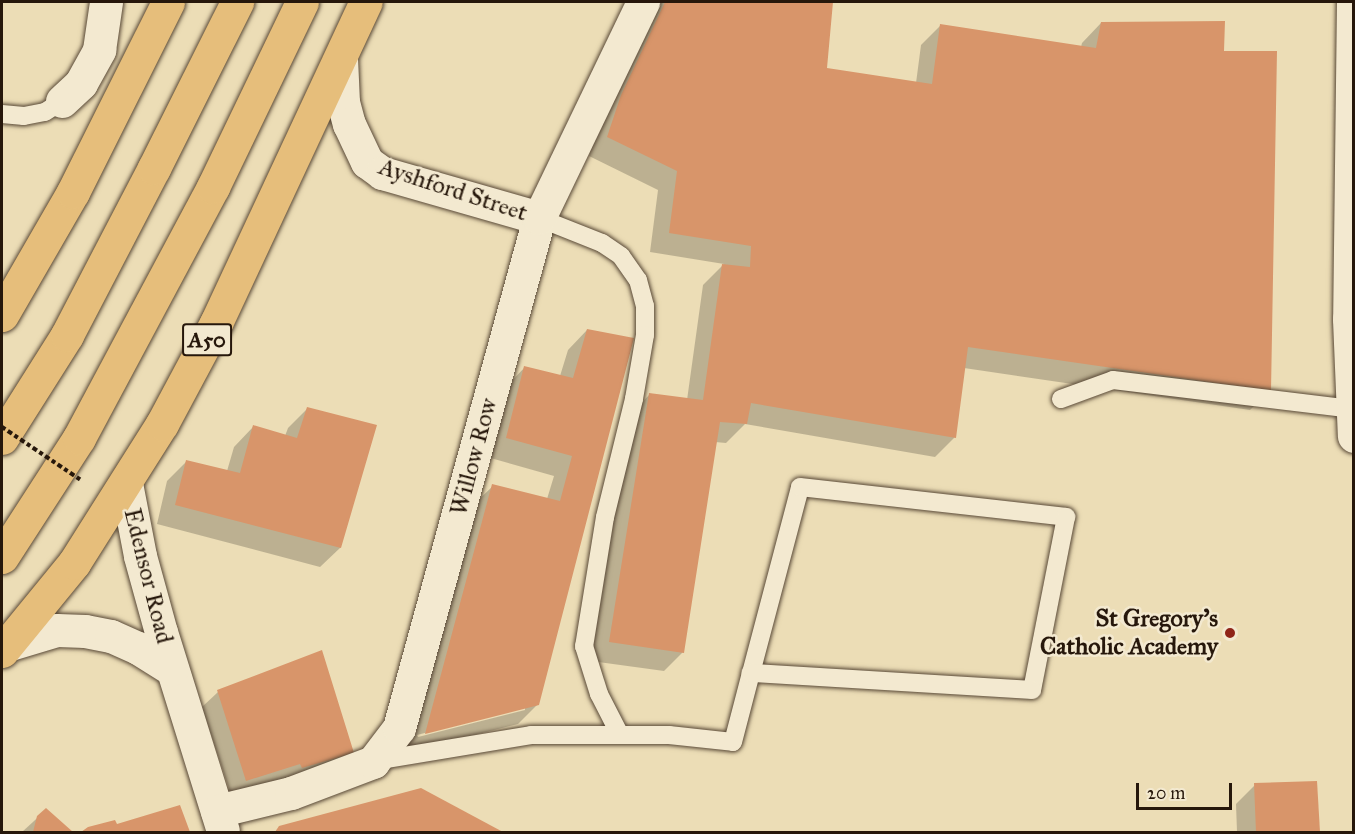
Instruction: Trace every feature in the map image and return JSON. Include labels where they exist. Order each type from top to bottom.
[{"type":"main road","points":[[2,315],[74,192],[168,2]]},
{"type":"main road","points":[[2,438],[67,335],[237,2]]},
{"type":"main road","name":"A50","points":[[2,557],[79,438],[213,187],[302,2]]},
{"type":"main road","name":"A50","points":[[4,648],[74,563],[162,424],[216,323],[366,2]]},
{"type":"street","points":[[62,101],[81,83],[99,50],[106,2]]},
{"type":"street","name":"Willow Row","points":[[373,762],[399,728],[540,218],[643,2]]},
{"type":"street","points":[[1353,2],[1351,301],[1353,422]]},
{"type":"street","name":"Ayshford Street","points":[[340,58],[343,102],[349,124],[367,162],[382,173],[540,218]]},
{"type":"street","name":"Edensor Road","points":[[126,483],[140,556],[172,669],[221,822]]},
{"type":"street","name":"Edensor Road","points":[[4,648],[57,630],[85,631],[111,636],[138,648],[172,669]]},
{"type":"street","points":[[221,822],[373,762]]},
{"type":"lane","points":[[2,114],[24,116],[45,112],[62,101]]},
{"type":"lane","points":[[540,218],[602,243],[621,255],[638,280],[645,306],[645,335],[634,399],[605,517],[584,646],[599,694],[620,735]]},
{"type":"lane","points":[[1061,399],[1113,380],[1353,422]]},
{"type":"lane","points":[[373,762],[531,735],[669,735],[733,742],[751,673],[800,487],[1066,517],[1032,690],[751,673]]},
{"type":"path","points":[[2,427],[81,480]]},
{"type":"building","points":[[665,2],[833,2],[827,68],[932,84],[940,24],[1096,48],[1101,22],[1225,21],[1224,51],[1277,51],[1271,391],[968,347],[956,438],[751,403],[747,424],[720,422],[684,653],[609,642],[649,393],[703,400],[722,264],[750,267],[751,246],[669,233],[677,171],[607,137],[621,95]]},
{"type":"building","points":[[587,329],[634,338],[539,705],[425,734],[492,484],[560,501],[572,456],[506,438],[524,366],[573,378]]},
{"type":"building","points":[[307,407],[377,425],[341,548],[175,505],[186,460],[240,473],[253,425],[297,438]]},
{"type":"building","points":[[322,650],[354,753],[302,768],[300,764],[246,781],[217,690]]},
{"type":"building","points":[[1317,781],[1320,832],[1256,832],[1254,783]]},
{"type":"building","points":[[421,788],[503,832],[275,832],[279,826]]},
{"type":"building","points":[[180,805],[190,832],[81,832],[88,827],[115,820],[117,824]]},
{"type":"building","points":[[46,808],[73,832],[33,832],[37,816]]},
{"type":"place","name":"St Gregory's Catholic Academy","points":[[1230,633]]}]
